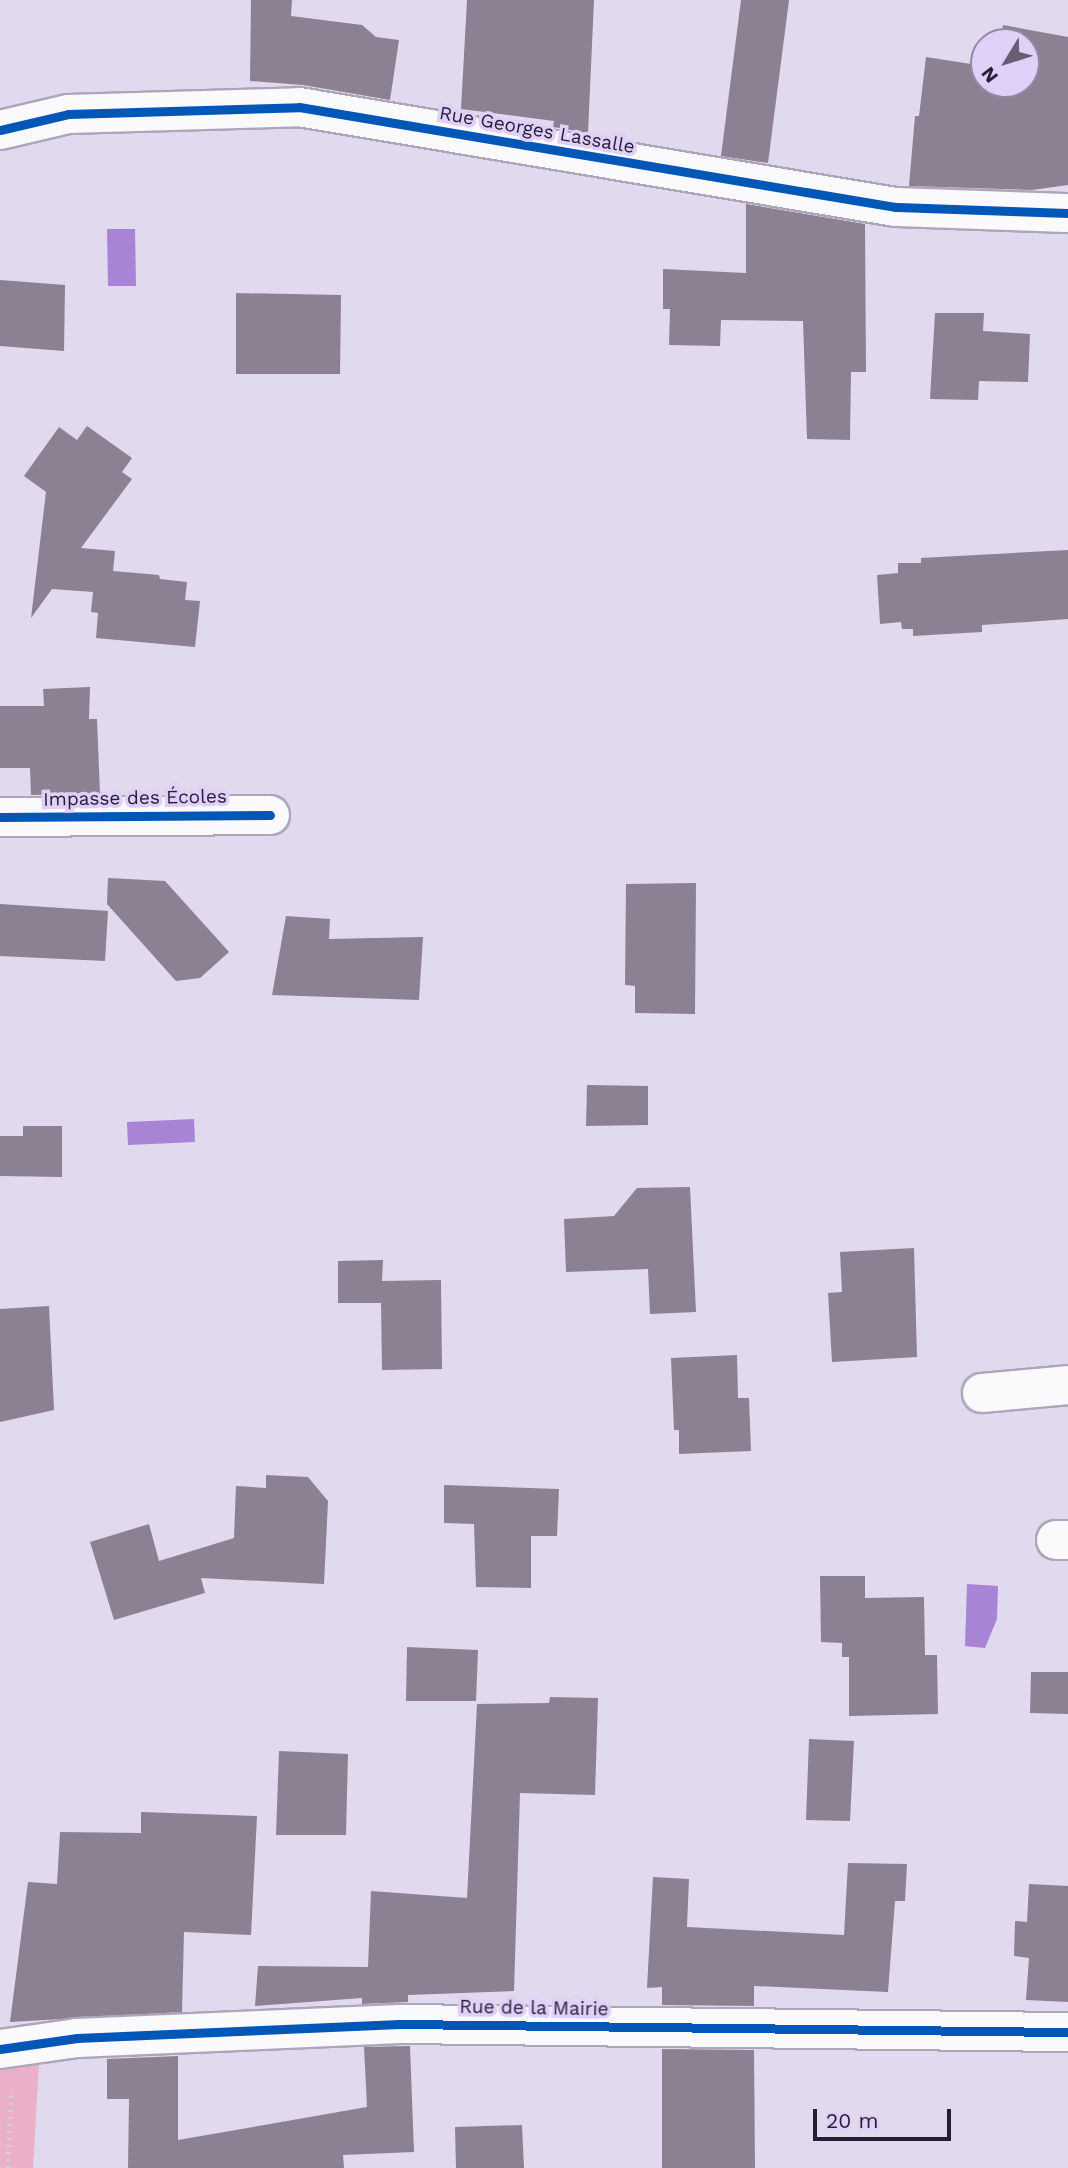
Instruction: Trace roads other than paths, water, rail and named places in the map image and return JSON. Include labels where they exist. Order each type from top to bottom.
[{"type":"street","name":"Rue Georges Lassalle","points":[[0,130],[68,114],[299,107],[895,207],[1068,213]]},
{"type":"street","name":"Impasse des Écoles","points":[[0,817],[270,815]]},
{"type":"street","points":[[982,1393],[1068,1385]]},
{"type":"street","name":"Rue de la Mairie","points":[[6,2048],[77,2038],[400,2024],[1068,2032]]}]
